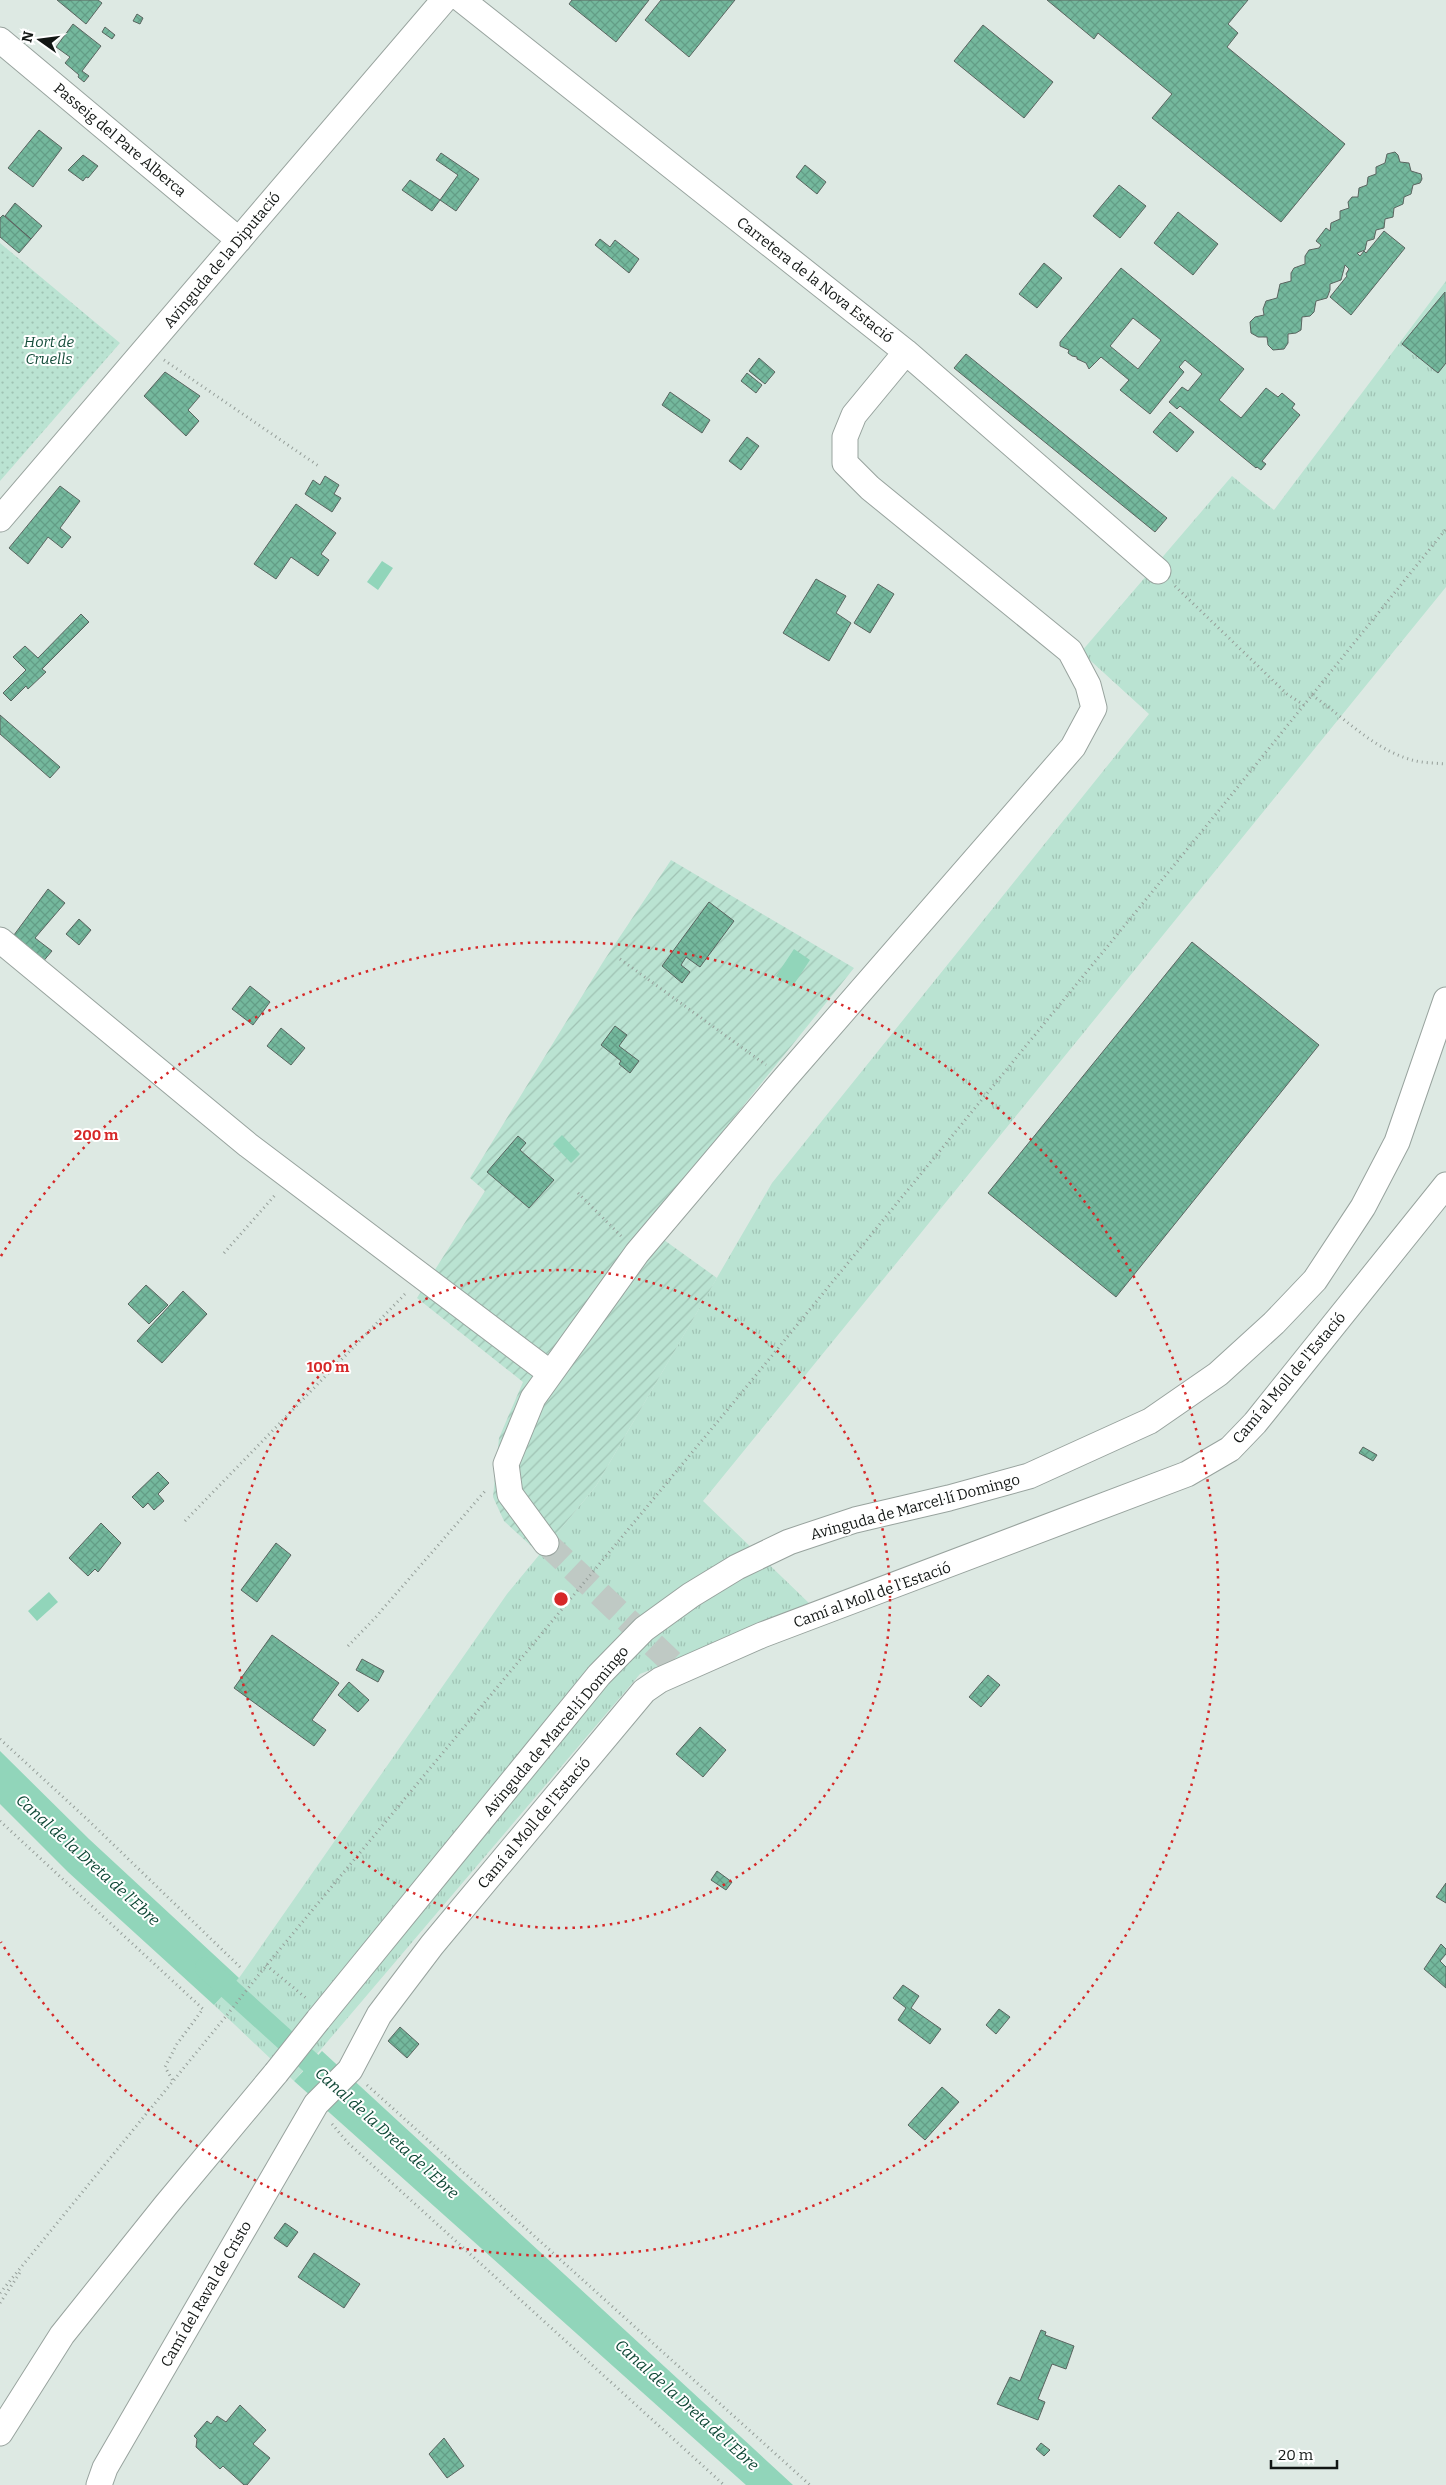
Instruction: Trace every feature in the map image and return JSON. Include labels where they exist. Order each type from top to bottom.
[{"type":"street","name":"Avinguda de la Diputació","points":[[0,518],[148,348],[444,0]]},
{"type":"street","name":"Carretera de la Nova Estació","points":[[462,0],[906,352],[1158,571]]},
{"type":"street","name":"Passeig del Pare Alberca","points":[[0,40],[239,240]]},
{"type":"street","points":[[546,1543],[510,1494],[506,1464],[533,1398],[637,1253],[785,1078],[1073,747],[1094,708],[1088,685],[1070,652],[870,488],[845,462],[845,437],[854,415],[906,352]]},
{"type":"street","points":[[0,940],[188,1096],[291,1177],[550,1373]]},
{"type":"street","name":"Avinguda de Marcel·lí Domingo","points":[[0,2433],[62,2335],[166,2205],[600,1675],[644,1629],[690,1595],[737,1566],[789,1542],[855,1520],[949,1498],[1029,1476],[1150,1421],[1218,1374],[1274,1323],[1315,1280],[1363,1206],[1397,1142],[1446,1000]]},
{"type":"street","name":"Camí al Moll de l'Estació","points":[[316,2104],[350,2070],[379,2015],[423,1958],[644,1691],[660,1680],[762,1635],[1187,1474],[1230,1449],[1255,1423],[1446,1185]]},
{"type":"street","name":"Camí del Raval de Cristo","points":[[99,2485],[105,2468],[316,2104]]},
{"type":"path","points":[[148,348],[320,467]]},
{"type":"path","points":[[0,2293],[266,1965],[744,1391],[1446,529]]},
{"type":"path","points":[[1158,571],[1287,694],[1304,705]]},
{"type":"path","points":[[1312,695],[1370,740],[1388,751],[1413,760],[1446,764]]},
{"type":"path","points":[[620,959],[785,1078]]},
{"type":"path","points":[[224,1253],[291,1177]]},
{"type":"path","points":[[578,1193],[637,1253]]},
{"type":"path","points":[[185,1520],[422,1276]]},
{"type":"path","points":[[348,1646],[382,1611],[506,1464]]},
{"type":"path","points":[[0,1739],[88,1820],[240,1967]]},
{"type":"path","points":[[0,1821],[203,2009],[177,2044],[166,2067],[173,2081]]},
{"type":"path","points":[[266,1965],[321,2016]]},
{"type":"path","points":[[350,2070],[810,2485]]},
{"type":"path","points":[[316,2104],[348,2143],[724,2485]]},
{"type":"path","points":[[0,2303],[30,2258]]},
{"type":"green space","name":"Hort de Cruells","points":[[0,243],[120,343],[0,481]]},
{"type":"green space","points":[[1446,281],[1446,587],[703,1501],[812,1606],[640,1674],[294,2081],[214,2005],[239,1978],[507,1594],[596,1486],[772,1183],[1149,714],[1081,652],[1232,476],[1274,510]]},
{"type":"green space","points":[[671,860],[854,968],[646,1227],[717,1278],[596,1486],[540,1554],[504,1521],[493,1497],[499,1438],[523,1382],[417,1298],[485,1191],[470,1178],[603,962]]},
{"type":"water","points":[[382,561],[393,568],[378,590],[367,582]]},
{"type":"water","points":[[794,949],[810,960],[792,987],[776,976]]},
{"type":"water","points":[[562,1135],[580,1154],[571,1163],[553,1144]]},
{"type":"water","points":[[49,1592],[58,1602],[37,1621],[28,1611]]},
{"type":"water","points":[[0,1751],[89,1839],[239,1978],[214,2005],[68,1872],[0,1804]]},
{"type":"water","points":[[322,2051],[793,2485],[746,2485],[294,2081]]},
{"type":"building","points":[[57,0],[98,0],[102,3],[86,24]]},
{"type":"building","points":[[572,0],[649,0],[616,42],[569,4]]},
{"type":"building","points":[[661,0],[735,0],[689,57],[645,20]]},
{"type":"building","points":[[1047,0],[1248,0],[1228,24],[1238,33],[1227,47],[1345,144],[1281,222],[1152,118],[1172,94],[1098,33],[1094,39]]},
{"type":"building","points":[[137,14],[143,18],[140,24],[133,21]]},
{"type":"building","points":[[73,24],[101,46],[82,71],[89,76],[84,82],[65,63],[70,57],[56,47]]},
{"type":"building","points":[[983,25],[1053,82],[1024,118],[954,61]]},
{"type":"building","points":[[105,27],[115,35],[112,39],[102,32]]},
{"type":"building","points":[[39,130],[62,148],[33,187],[8,168]]},
{"type":"building","points":[[1395,152],[1400,162],[1409,163],[1411,171],[1421,174],[1422,179],[1420,183],[1413,185],[1411,194],[1404,197],[1403,204],[1394,208],[1393,217],[1385,219],[1384,228],[1376,230],[1374,239],[1367,241],[1365,250],[1357,253],[1360,256],[1364,251],[1366,253],[1384,231],[1405,248],[1351,315],[1330,297],[1347,276],[1346,274],[1349,269],[1345,265],[1341,280],[1330,284],[1327,298],[1316,301],[1314,312],[1310,316],[1302,317],[1301,330],[1288,334],[1288,343],[1284,349],[1273,350],[1268,345],[1267,337],[1258,337],[1251,333],[1250,322],[1255,317],[1264,315],[1263,309],[1266,301],[1277,298],[1280,284],[1291,281],[1291,273],[1294,268],[1305,264],[1305,256],[1309,250],[1319,248],[1321,245],[1316,241],[1326,228],[1330,231],[1331,223],[1340,219],[1340,211],[1349,208],[1348,202],[1352,197],[1358,197],[1359,188],[1367,185],[1368,177],[1376,174],[1376,167],[1385,163],[1387,154]]},
{"type":"building","points":[[441,153],[479,179],[456,211],[440,200],[458,175],[436,160]]},
{"type":"building","points":[[83,155],[98,166],[83,181],[68,170]]},
{"type":"building","points":[[805,165],[826,182],[817,194],[796,177]]},
{"type":"building","points":[[410,180],[440,200],[432,211],[402,190]]},
{"type":"building","points":[[1119,185],[1146,206],[1120,238],[1093,216]]},
{"type":"building","points":[[15,203],[42,226],[31,239],[5,216]]},
{"type":"building","points":[[1178,212],[1218,244],[1193,275],[1154,243]]},
{"type":"building","points":[[3,215],[31,239],[19,253],[0,237],[0,218]]},
{"type":"building","points":[[600,239],[610,247],[615,240],[639,259],[629,273],[595,245]]},
{"type":"building","points":[[1044,263],[1062,278],[1037,308],[1019,294]]},
{"type":"building","points":[[1121,268],[1244,369],[1219,400],[1241,418],[1266,388],[1278,397],[1282,393],[1295,404],[1292,408],[1300,415],[1262,461],[1266,464],[1261,470],[1256,468],[1180,406],[1177,409],[1169,402],[1182,387],[1188,391],[1202,374],[1185,360],[1179,367],[1184,372],[1150,414],[1120,390],[1129,380],[1101,357],[1089,369],[1086,363],[1072,356],[1068,353],[1069,350],[1060,346],[1060,342]],"holes":[[[1133,318],[1161,340],[1138,369],[1110,346]]]},
{"type":"building","points":[[1445,292],[1446,363],[1438,373],[1402,344]]},
{"type":"building","points":[[966,354],[1167,518],[1155,532],[954,368]]},
{"type":"building","points":[[759,358],[775,372],[765,384],[749,371]]},
{"type":"building","points":[[165,372],[200,396],[188,410],[199,421],[186,436],[144,396]]},
{"type":"building","points":[[747,373],[762,385],[756,393],[741,381]]},
{"type":"building","points":[[670,392],[710,420],[702,433],[662,405]]},
{"type":"building","points":[[1170,412],[1194,432],[1177,452],[1153,432]]},
{"type":"building","points":[[747,437],[759,446],[741,470],[729,461]]},
{"type":"building","points":[[325,476],[339,485],[334,494],[341,498],[332,512],[305,494],[313,480],[320,485]]},
{"type":"building","points":[[60,486],[80,501],[60,528],[71,537],[62,548],[48,537],[28,564],[9,548]]},
{"type":"building","points":[[296,504],[336,533],[321,554],[329,560],[318,576],[291,557],[276,579],[254,564]]},
{"type":"building","points":[[816,579],[846,596],[836,613],[851,623],[829,661],[783,633]]},
{"type":"building","points":[[878,584],[894,594],[870,633],[854,623]]},
{"type":"building","points":[[81,614],[89,622],[42,669],[46,672],[28,689],[26,686],[11,701],[3,693],[26,670],[13,657],[25,646],[38,658]]},
{"type":"building","points":[[0,715],[60,767],[50,778],[0,734]]},
{"type":"building","points":[[48,889],[65,903],[35,938],[52,951],[41,964],[11,939]]},
{"type":"building","points":[[709,902],[734,921],[700,967],[686,957],[681,965],[690,972],[682,983],[662,966]]},
{"type":"building","points":[[79,919],[91,930],[79,945],[66,934]]},
{"type":"building","points":[[1192,942],[1319,1045],[1116,1297],[988,1193]]},
{"type":"building","points":[[250,986],[270,1002],[253,1025],[232,1009]]},
{"type":"building","points":[[615,1026],[627,1035],[619,1046],[639,1061],[630,1073],[619,1064],[621,1061],[601,1045]]},
{"type":"building","points":[[281,1028],[305,1048],[291,1065],[267,1046]]},
{"type":"building","points":[[518,1136],[526,1143],[520,1150],[554,1180],[529,1208],[487,1172]]},
{"type":"building","points":[[146,1285],[168,1305],[149,1324],[128,1304]]},
{"type":"building","points":[[183,1291],[207,1314],[162,1363],[137,1341]]},
{"type":"building","points":[[1363,1447],[1377,1455],[1373,1461],[1359,1453]]},
{"type":"building","points":[[158,1472],[169,1483],[158,1494],[164,1501],[154,1510],[148,1503],[143,1508],[132,1497]]},
{"type":"building","points":[[101,1523],[121,1543],[98,1572],[95,1569],[88,1576],[69,1558]]},
{"type":"building","points":[[276,1543],[291,1555],[257,1602],[241,1590]]},
{"type":"building","points":[[272,1635],[339,1683],[312,1720],[326,1730],[314,1746],[234,1688]]},
{"type":"building","points":[[362,1659],[384,1671],[378,1682],[356,1670]]},
{"type":"building","points":[[988,1675],[1000,1685],[981,1707],[969,1697]]},
{"type":"building","points":[[349,1682],[369,1700],[358,1712],[338,1695]]},
{"type":"building","points":[[700,1727],[726,1750],[703,1777],[676,1754]]},
{"type":"building","points":[[717,1871],[732,1882],[726,1890],[711,1880]]},
{"type":"building","points":[[1446,1883],[1446,1903],[1436,1897]]},
{"type":"building","points":[[1441,1944],[1446,1949],[1446,1954],[1440,1961],[1446,1967],[1446,1988],[1424,1969]]},
{"type":"building","points":[[903,1985],[919,1996],[911,2008],[941,2029],[930,2044],[898,2020],[906,2008],[893,1998]]},
{"type":"building","points":[[999,2009],[1010,2017],[996,2034],[986,2025]]},
{"type":"building","points":[[400,2027],[419,2044],[407,2058],[388,2041]]},
{"type":"building","points":[[942,2087],[959,2102],[925,2140],[908,2125]]},
{"type":"building","points":[[285,2223],[298,2232],[287,2247],[274,2238]]},
{"type":"building","points":[[314,2253],[360,2284],[344,2308],[298,2277]]},
{"type":"building","points":[[1041,2330],[1046,2332],[1045,2335],[1074,2346],[1066,2369],[1052,2364],[1038,2399],[1045,2402],[1038,2420],[997,2404],[1010,2377],[1020,2381]]},
{"type":"building","points":[[240,2405],[266,2430],[253,2444],[270,2458],[247,2485],[244,2485],[223,2466],[220,2469],[196,2447],[197,2439],[194,2436],[207,2421],[211,2424],[217,2416],[226,2422]]},
{"type":"building","points":[[444,2438],[464,2466],[447,2478],[429,2454]]},
{"type":"building","points":[[1041,2443],[1050,2450],[1044,2456],[1036,2449]]},
{"type":"waterway","name":"Canal de la Dreta de l'Ebre","points":[[206,1968],[334,2084]]},
{"type":"tunnel","points":[[546,1543],[681,1671]]}]
